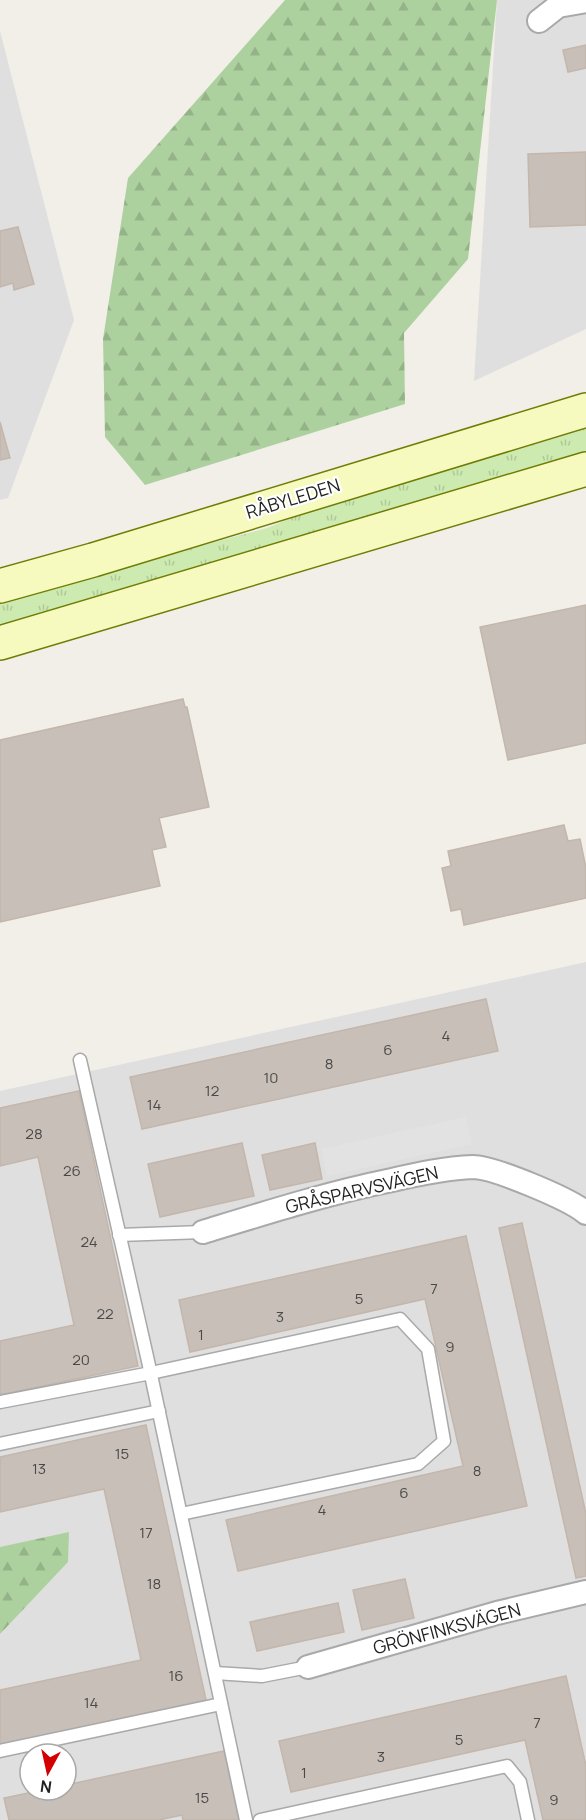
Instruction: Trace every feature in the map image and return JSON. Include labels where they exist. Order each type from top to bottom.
[{"type":"main road","name":"RÅBYLEDEN","points":[[0,586],[93,560],[586,410]]},
{"type":"main road","points":[[0,643],[586,469]]},
{"type":"street","points":[[539,21],[557,3],[586,1]]},
{"type":"street","name":"GRÅSPARVSVÄGEN","points":[[203,1232],[349,1189],[435,1170],[476,1167],[529,1184],[579,1207],[586,1213]]},
{"type":"street","name":"GRÖNFINKSVÄGEN","points":[[308,1667],[497,1613],[586,1592]]},
{"type":"lane","points":[[80,1060],[151,1373],[246,1820]]},
{"type":"lane","points":[[119,1235],[203,1232]]},
{"type":"lane","points":[[0,1402],[151,1373],[400,1319],[428,1348],[444,1441],[418,1464],[181,1514]]},
{"type":"lane","points":[[0,1444],[159,1411]]},
{"type":"lane","points":[[215,1673],[262,1676],[308,1667]]},
{"type":"lane","points":[[0,1751],[221,1704]]},
{"type":"lane","points":[[260,1820],[507,1766],[520,1782],[528,1820]]},
{"type":"shaded area","points":[[497,0],[586,0],[586,329],[474,381]]},
{"type":"shaded area","points":[[0,31],[74,320],[8,498],[0,500]]},
{"type":"shaded area","points":[[586,962],[586,1820],[0,1820],[0,1091]]},
{"type":"shaded area","points":[[466,1117],[472,1144],[327,1176],[321,1149]]},
{"type":"green space","points":[[285,0],[497,0],[468,259],[404,333],[405,404],[145,485],[105,437],[103,339],[128,178]]},
{"type":"green space","points":[[586,425],[586,454],[0,633],[0,603],[267,528],[320,506]]},
{"type":"green space","points":[[69,1532],[68,1562],[0,1634],[0,1547]]},
{"type":"building","points":[[586,45],[586,68],[568,72],[563,50]]},
{"type":"building","points":[[586,152],[586,225],[530,227],[528,154]]},
{"type":"building","points":[[18,227],[34,284],[14,290],[13,283],[0,287],[0,231]]},
{"type":"building","points":[[0,422],[10,458],[0,460]]},
{"type":"building","points":[[586,605],[586,743],[508,760],[480,627]]},
{"type":"building","points":[[183,699],[187,707],[209,807],[159,818],[166,847],[152,850],[160,886],[0,922],[0,740]]},
{"type":"building","points":[[564,825],[568,841],[580,839],[586,868],[586,898],[464,925],[461,909],[451,911],[442,868],[451,866],[448,851]]},
{"type":"building","points":[[486,999],[498,1051],[142,1129],[130,1077]]},
{"type":"building","points":[[79,1091],[138,1366],[0,1395],[0,1341],[74,1325],[38,1157],[0,1166],[0,1108]]},
{"type":"building","points":[[242,1143],[254,1196],[160,1217],[148,1164]]},
{"type":"building","points":[[315,1143],[322,1179],[270,1190],[262,1155]]},
{"type":"building","points":[[522,1223],[586,1514],[586,1576],[576,1578],[499,1228]]},
{"type":"building","points":[[466,1236],[527,1506],[238,1571],[226,1520],[463,1466],[425,1299],[190,1352],[179,1300]]},
{"type":"building","points":[[146,1425],[206,1700],[0,1745],[0,1690],[141,1660],[104,1489],[0,1512],[0,1457]]},
{"type":"building","points":[[405,1579],[414,1618],[362,1630],[353,1590]]},
{"type":"building","points":[[338,1603],[344,1632],[257,1651],[250,1622]]},
{"type":"building","points":[[566,1676],[586,1766],[586,1820],[543,1820],[525,1740],[291,1792],[279,1741]]},
{"type":"building","points":[[224,1751],[239,1820],[183,1820],[182,1815],[159,1820],[9,1820],[4,1798],[18,1795],[18,1802],[78,1802],[78,1782]]}]
